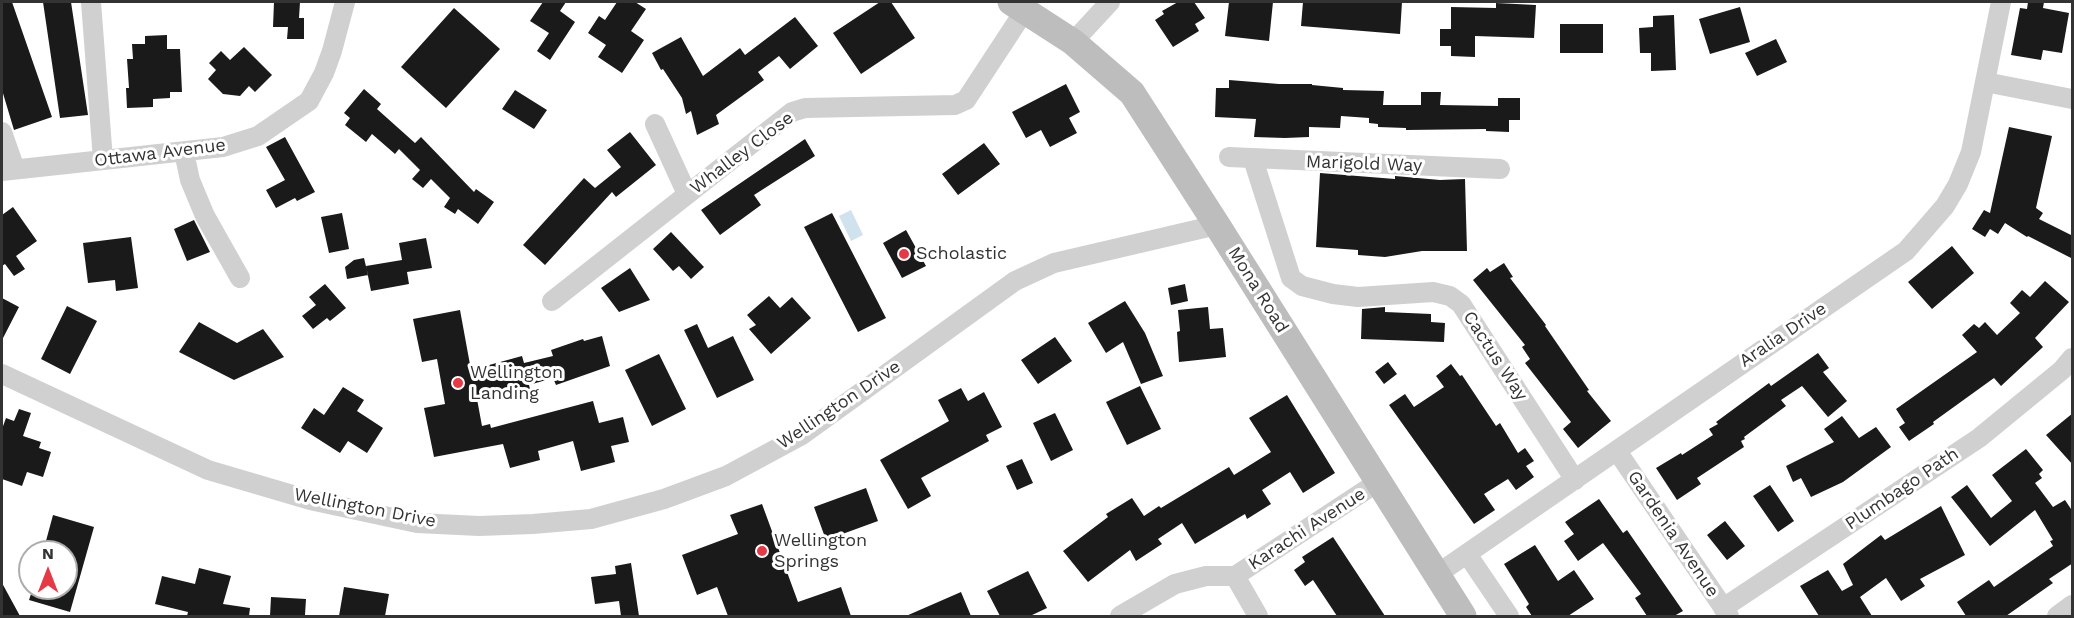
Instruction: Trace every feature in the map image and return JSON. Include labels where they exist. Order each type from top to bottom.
[{"type":"street","points":[[91,2],[103,160]]},
{"type":"street","name":"Ottawa Avenue","points":[[8,170],[223,147],[258,136],[309,101],[324,73],[345,2]]},
{"type":"street","points":[[1073,42],[1110,2]]},
{"type":"street","name":"Aralia Drive","points":[[1436,575],[1906,251],[1945,206],[1958,184],[1971,152],[2001,2]]},
{"type":"street","name":"Mona Road","points":[[1018,6],[1073,42],[1132,93],[1463,616]]},
{"type":"street","name":"Whalley Close","points":[[552,301],[792,112],[805,108],[955,105],[966,100],[1018,6]]},
{"type":"street","points":[[1985,82],[2073,99]]},
{"type":"street","points":[[655,124],[687,194]]},
{"type":"street","points":[[2,132],[8,170]]},
{"type":"street","points":[[184,152],[190,180],[205,216],[240,278]]},
{"type":"street","name":"Marigold Way","points":[[1229,158],[1500,169]]},
{"type":"street","name":"Cactus Way","points":[[1253,159],[1291,278],[1302,286],[1333,294],[1358,297],[1433,292],[1450,296],[1461,304],[1575,480]]},
{"type":"street","name":"Wellington Drive","points":[[2,374],[208,470],[310,500],[417,523],[479,526],[591,519],[664,499],[726,476],[801,435],[1015,281],[1054,263],[1217,225]]},
{"type":"street","name":"Plumbago Path","points":[[1726,612],[1979,438],[2062,370],[2073,358]]},
{"type":"street","name":"Gardenia Avenue","points":[[1617,451],[1726,612]]},
{"type":"street","name":"Karachi Avenue","points":[[1235,576],[1378,482]]},
{"type":"street","points":[[1467,554],[1509,616]]},
{"type":"street","points":[[1120,616],[1175,584],[1206,576],[1235,576],[1258,616]]},
{"type":"street","points":[[2057,616],[2073,605]]},
{"type":"water","points":[[851,210],[863,235],[851,241],[839,216]]},
{"type":"building","points":[[2,2],[12,2],[52,117],[14,130],[2,90]]},
{"type":"building","points":[[43,2],[71,2],[88,115],[60,118]]},
{"type":"building","points":[[274,2],[300,2],[299,18],[304,18],[304,39],[287,39],[288,27],[273,27]]},
{"type":"building","points":[[543,2],[566,2],[560,11],[575,22],[550,60],[537,51],[549,33],[530,21]]},
{"type":"building","points":[[617,2],[635,2],[646,9],[631,31],[644,40],[622,73],[598,57],[606,45],[588,33],[599,16],[605,20]]},
{"type":"building","points":[[880,2],[891,2],[915,38],[861,74],[833,33]]},
{"type":"building","points":[[1178,2],[1194,2],[1205,18],[1195,24],[1199,31],[1173,47],[1155,20],[1164,14],[1162,11]]},
{"type":"building","points":[[1229,2],[1273,2],[1269,41],[1225,36]]},
{"type":"building","points":[[1303,2],[1402,2],[1400,34],[1301,26]]},
{"type":"building","points":[[2028,2],[2044,2],[2043,8],[2069,13],[2062,53],[2043,50],[2041,60],[2011,55],[2020,8],[2027,9]]},
{"type":"building","points":[[1496,3],[1536,5],[1534,38],[1475,36],[1475,57],[1451,56],[1451,46],[1440,46],[1440,29],[1451,29],[1451,7],[1496,8]]},
{"type":"building","points":[[1740,7],[1750,42],[1710,54],[1699,19]]},
{"type":"building","points":[[454,8],[500,49],[446,108],[401,67]]},
{"type":"building","points":[[1674,15],[1676,70],[1651,71],[1651,53],[1640,53],[1639,28],[1653,27],[1653,16]]},
{"type":"building","points":[[795,17],[818,46],[790,69],[779,56],[758,72],[764,80],[716,115],[719,124],[697,135],[691,111],[686,114],[682,98],[663,69],[661,70],[652,53],[681,37],[703,76],[740,48],[745,55]]},
{"type":"building","points":[[1560,24],[1603,24],[1603,53],[1560,53]]},
{"type":"building","points":[[167,35],[167,49],[180,49],[182,92],[170,92],[170,98],[153,99],[153,107],[127,108],[126,88],[129,88],[127,59],[133,59],[132,44],[145,44],[145,36]]},
{"type":"building","points":[[1776,39],[1787,62],[1757,76],[1745,53]]},
{"type":"building","points":[[244,47],[272,75],[255,92],[249,86],[240,96],[223,94],[208,79],[216,70],[209,63],[221,51],[230,60]]},
{"type":"building","points":[[1229,80],[1312,84],[1343,88],[1343,90],[1384,91],[1383,105],[1421,105],[1421,92],[1441,92],[1440,105],[1498,106],[1498,98],[1520,98],[1520,120],[1509,120],[1509,132],[1486,131],[1486,129],[1406,130],[1406,128],[1378,127],[1378,124],[1369,123],[1369,118],[1341,116],[1340,128],[1309,127],[1309,137],[1254,137],[1256,119],[1215,117],[1216,88],[1229,88]]},
{"type":"building","points":[[1066,84],[1080,112],[1069,118],[1077,133],[1050,147],[1041,130],[1026,138],[1012,112]]},
{"type":"building","points":[[364,89],[381,104],[377,109],[415,143],[421,137],[474,192],[476,189],[494,202],[478,224],[458,209],[455,214],[444,207],[450,198],[431,179],[423,188],[412,179],[420,170],[399,149],[395,154],[372,134],[366,142],[345,125],[350,118],[344,113]]},
{"type":"building","points":[[515,90],[547,110],[534,129],[502,109]]},
{"type":"building","points":[[2009,127],[2052,136],[2036,208],[2043,213],[2039,219],[2073,236],[2073,259],[2027,237],[2005,223],[1998,234],[1990,229],[1985,237],[1972,229],[1984,210],[1990,213]]},
{"type":"building","points":[[630,132],[656,165],[616,197],[612,192],[545,265],[523,245],[584,178],[595,188],[621,167],[607,150]]},
{"type":"building","points":[[285,137],[315,192],[297,201],[295,198],[276,208],[266,190],[285,180],[266,147]]},
{"type":"building","points":[[805,139],[815,156],[754,195],[761,205],[720,235],[701,210]]},
{"type":"building","points":[[984,143],[1000,164],[958,195],[942,174]]},
{"type":"building","points":[[1320,173],[1395,179],[1395,176],[1440,180],[1465,179],[1467,251],[1422,251],[1385,257],[1358,255],[1358,250],[1316,247]]},
{"type":"building","points":[[13,207],[37,241],[16,256],[25,269],[14,276],[5,264],[2,266],[2,215]]},
{"type":"building","points":[[342,213],[349,249],[329,253],[321,217]]},
{"type":"building","points":[[832,213],[886,318],[858,332],[804,227]]},
{"type":"building","points":[[194,220],[210,252],[187,261],[174,229]]},
{"type":"building","name":"Scholastic","points":[[906,230],[926,266],[902,278],[883,243]]},
{"type":"building","points":[[671,232],[704,267],[691,279],[679,266],[673,271],[653,249]]},
{"type":"building","points":[[131,237],[138,288],[116,291],[115,280],[88,283],[83,243]]},
{"type":"building","points":[[426,238],[432,268],[407,272],[409,284],[371,291],[366,266],[402,260],[399,243]]},
{"type":"building","points":[[1952,246],[1974,273],[1932,309],[1908,282]]},
{"type":"building","points":[[364,258],[368,275],[347,279],[345,267],[354,260]]},
{"type":"building","points":[[1504,263],[1513,277],[1510,278],[1546,325],[1589,390],[1587,391],[1611,421],[1578,448],[1563,429],[1571,422],[1525,363],[1530,359],[1522,347],[1525,345],[1473,280],[1487,268],[1490,272]]},
{"type":"building","points":[[630,268],[650,300],[619,312],[601,288]]},
{"type":"building","points":[[2045,281],[2069,302],[2035,338],[2043,347],[2001,386],[1994,378],[1909,441],[1899,427],[1905,423],[1896,409],[1977,352],[1962,335],[1974,324],[1979,328],[1985,322],[1997,335],[2020,313],[2010,303],[2022,290],[2030,297]]},
{"type":"building","points":[[325,284],[346,308],[330,321],[327,318],[313,329],[302,316],[316,305],[309,297]]},
{"type":"building","points":[[1185,284],[1188,301],[1171,305],[1168,288]]},
{"type":"building","points":[[769,296],[780,308],[792,297],[811,318],[771,354],[749,329],[756,325],[747,315]]},
{"type":"building","points":[[2,298],[19,307],[2,340]]},
{"type":"building","points":[[1125,301],[1145,333],[1163,376],[1141,384],[1123,342],[1106,353],[1088,323]]},
{"type":"building","points":[[67,306],[97,321],[70,374],[41,359]]},
{"type":"building","points":[[1208,307],[1210,329],[1223,328],[1226,357],[1179,362],[1178,310]]},
{"type":"building","points":[[1385,307],[1385,312],[1431,314],[1431,322],[1445,323],[1444,342],[1361,339],[1362,309]]},
{"type":"building","points":[[460,310],[471,370],[522,356],[524,363],[553,356],[551,350],[583,339],[584,341],[602,336],[610,366],[556,385],[553,378],[529,385],[531,393],[511,400],[508,391],[477,399],[482,426],[490,424],[491,428],[593,401],[599,423],[623,417],[629,442],[611,446],[615,462],[581,471],[573,441],[538,451],[540,460],[510,468],[503,444],[434,457],[424,408],[445,404],[437,359],[422,362],[413,319]]},
{"type":"building","points":[[199,322],[237,343],[263,329],[284,357],[234,380],[179,352]]},
{"type":"building","points":[[697,324],[708,348],[733,336],[754,380],[717,398],[684,330]]},
{"type":"building","points":[[1055,337],[1072,361],[1038,384],[1021,360]]},
{"type":"building","points":[[1818,353],[1829,368],[1823,372],[1847,401],[1828,417],[1802,386],[1781,400],[1786,406],[1744,437],[1745,439],[1741,441],[1744,447],[1697,478],[1701,484],[1677,500],[1656,468],[1713,435],[1709,429],[1718,424],[1716,422],[1769,383],[1771,386]]},
{"type":"building","points":[[659,354],[686,409],[652,426],[625,370]]},
{"type":"building","points":[[1388,362],[1397,374],[1384,384],[1375,372]]},
{"type":"building","points":[[1451,364],[1460,376],[1462,375],[1496,426],[1500,423],[1518,453],[1525,448],[1534,461],[1526,466],[1534,477],[1516,490],[1508,479],[1484,494],[1495,510],[1474,524],[1389,405],[1405,394],[1414,407],[1444,387],[1436,376]]},
{"type":"building","points":[[1140,386],[1161,429],[1127,445],[1106,402]]},
{"type":"building","points":[[343,387],[364,400],[357,411],[383,428],[367,453],[348,441],[340,453],[301,428],[314,408],[324,415]]},
{"type":"building","points":[[961,388],[968,401],[984,392],[1002,427],[986,435],[989,441],[921,478],[931,496],[908,509],[880,460],[949,421],[938,400]]},
{"type":"building","points":[[1287,395],[1335,473],[1303,493],[1290,472],[1262,490],[1271,504],[1247,519],[1245,514],[1195,544],[1182,523],[1158,539],[1162,544],[1136,561],[1130,550],[1088,582],[1063,551],[1108,517],[1106,514],[1132,498],[1144,516],[1229,467],[1234,475],[1271,452],[1249,418]]},
{"type":"building","points":[[19,409],[31,413],[23,436],[41,442],[39,448],[51,452],[43,477],[27,472],[22,486],[2,479],[2,429],[6,418],[14,421]]},
{"type":"building","points":[[1055,413],[1073,450],[1051,461],[1033,423]]},
{"type":"building","points":[[2073,413],[2073,465],[2046,435]]},
{"type":"building","points":[[1842,416],[1859,438],[1876,427],[1891,447],[1843,482],[1811,497],[1801,478],[1793,482],[1786,466],[1834,442],[1824,429]]},
{"type":"building","points":[[2026,449],[2043,470],[2039,474],[2042,478],[2035,483],[2053,507],[2065,500],[2073,512],[2073,563],[2049,579],[2053,583],[2006,616],[1966,616],[1957,602],[1989,580],[1994,587],[2053,546],[2050,541],[2053,540],[2035,510],[1990,546],[1951,497],[1967,485],[1991,518],[2012,501],[1992,475]]},
{"type":"building","points":[[1022,459],[1033,483],[1017,490],[1006,466]]},
{"type":"building","points":[[1770,485],[1794,521],[1778,532],[1753,496]]},
{"type":"building","points":[[866,488],[878,521],[826,540],[814,507]]},
{"type":"building","points":[[1599,499],[1623,533],[1627,530],[1683,611],[1674,616],[1647,616],[1635,598],[1641,594],[1603,543],[1578,561],[1564,541],[1574,534],[1565,522]]},
{"type":"building","points":[[762,504],[798,602],[841,587],[851,616],[728,616],[717,587],[697,595],[682,555],[738,534],[730,515]]},
{"type":"building","points":[[1941,506],[1965,555],[1920,579],[1925,586],[1901,601],[1886,578],[1860,597],[1872,616],[1819,616],[1800,586],[1828,570],[1842,591],[1853,585],[1843,564],[1881,535],[1885,540]]},
{"type":"building","points":[[53,515],[94,527],[78,584],[78,540],[46,540]]},
{"type":"building","points":[[1725,521],[1745,546],[1727,560],[1707,535]]},
{"type":"building","points":[[1333,537],[1385,616],[1337,616],[1313,580],[1305,586],[1294,570],[1305,562],[1302,557]]},
{"type":"building","points":[[1535,545],[1558,581],[1574,570],[1594,599],[1568,616],[1532,616],[1526,607],[1529,604],[1504,564]]},
{"type":"building","points":[[631,563],[639,616],[621,616],[619,601],[595,604],[591,577],[616,574],[615,566]]},
{"type":"building","points":[[199,568],[231,576],[223,604],[250,608],[249,616],[187,616],[188,612],[155,604],[162,576],[195,584]]},
{"type":"building","points":[[1028,571],[1047,608],[1030,616],[1000,616],[987,591]]},
{"type":"building","points":[[2,583],[20,616],[2,616]]},
{"type":"building","points":[[344,587],[389,594],[385,616],[339,616]]},
{"type":"building","points":[[961,592],[971,616],[906,616]]},
{"type":"building","points":[[271,597],[306,599],[305,615],[270,616]]},
{"type":"building","points":[[29,600],[73,600],[70,612]]},
{"type":"place","name":"Scholastic","points":[[904,254]]},
{"type":"place","name":"Wellington Landing","points":[[458,383]]},
{"type":"place","name":"Wellington Springs","points":[[762,551]]}]
